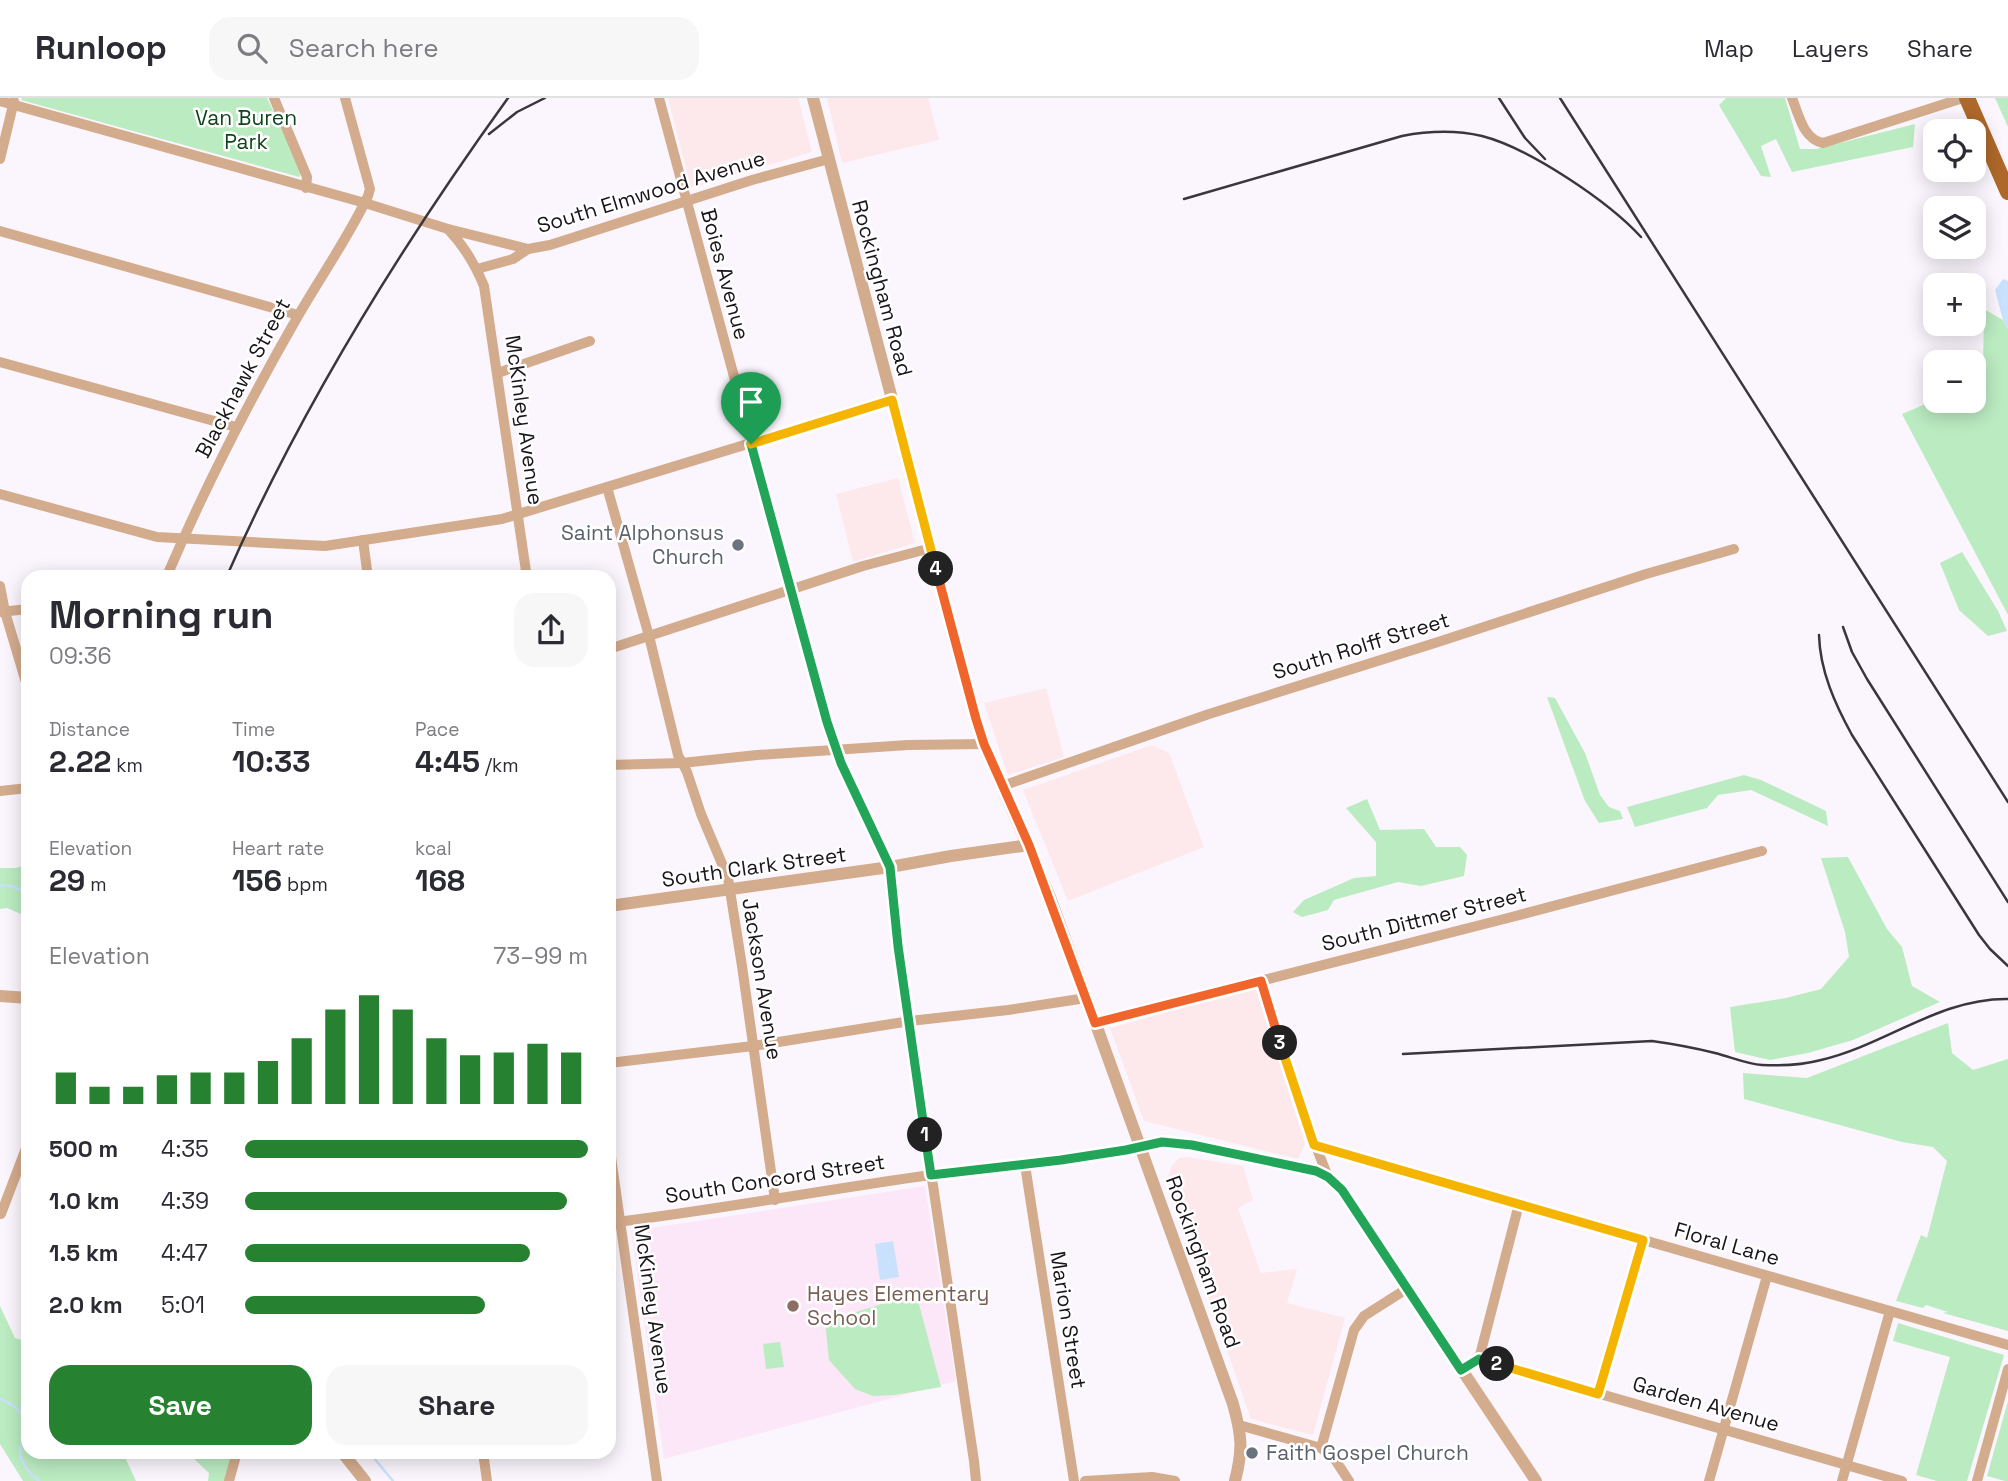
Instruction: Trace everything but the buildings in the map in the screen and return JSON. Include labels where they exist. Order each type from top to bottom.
[{"type":"main road","points":[[1965,98],[2008,192]]},
{"type":"street","points":[[274,98],[307,177],[306,188]]},
{"type":"street","points":[[345,98],[370,189],[365,203]]},
{"type":"street","name":"Boies Avenue","points":[[659,98],[827,722],[836,750],[890,867],[898,946],[976,1481]]},
{"type":"street","name":"Rockingham Road","points":[[813,98],[976,719],[984,744],[1029,845],[1233,1404],[1242,1452],[1235,1481]]},
{"type":"street","points":[[1792,98],[1806,134],[1823,143],[1965,98]]},
{"type":"street","name":"South Elmwood Avenue","points":[[0,101],[14,102],[449,229],[528,249],[551,246],[752,180],[829,159]]},
{"type":"street","points":[[0,159],[14,102]]},
{"type":"street","name":"Blackhawk Street","points":[[169,570],[236,427],[298,315],[365,203]]},
{"type":"street","name":"McKinley Avenue","points":[[449,229],[464,245],[484,286],[526,570]]},
{"type":"street","points":[[0,231],[298,315]]},
{"type":"street","points":[[477,269],[513,259],[528,249]]},
{"type":"street","points":[[498,373],[590,341]]},
{"type":"street","points":[[0,362],[236,427]]},
{"type":"street","points":[[0,494],[157,537],[325,546],[518,515],[892,400]]},
{"type":"street","name":"Jackson Avenue","points":[[607,487],[649,636],[678,755],[727,878],[775,1200]]},
{"type":"street","points":[[363,540],[367,570]]},
{"type":"street","points":[[616,647],[863,566],[930,548]]},
{"type":"street","name":"South Rolff Street","points":[[1002,786],[1199,717],[1646,574],[1734,549]]},
{"type":"street","points":[[0,586],[3,612],[21,667]]},
{"type":"street","points":[[3,612],[21,610]]},
{"type":"street","points":[[616,765],[682,763],[908,745],[984,744]]},
{"type":"street","points":[[0,791],[21,789]]},
{"type":"street","name":"South Clark Street","points":[[616,905],[1029,845]]},
{"type":"street","name":"South Dittmer Street","points":[[1095,1023],[1762,851]]},
{"type":"street","points":[[1261,981],[1314,1145],[1328,1177],[1342,1190],[1536,1481]]},
{"type":"street","points":[[0,996],[21,998]]},
{"type":"street","points":[[616,1062],[753,1046],[910,1021],[1086,998]]},
{"type":"street","name":"South Concord Street","points":[[616,1222],[931,1175],[1025,1165],[1162,1142],[1192,1145],[1316,1171],[1328,1177]]},
{"type":"street","name":"Floral Lane","points":[[1314,1145],[2008,1345]]},
{"type":"street","points":[[1,1214],[21,1161]]},
{"type":"street","name":"Marion Street","points":[[1025,1165],[1074,1481]]},
{"type":"street","points":[[1461,1370],[1479,1359],[1519,1204]]},
{"type":"street","name":"McKinley Avenue","points":[[616,1228],[657,1481]]},
{"type":"street","points":[[1598,1394],[1643,1240]]},
{"type":"street","points":[[1709,1481],[1767,1276]]},
{"type":"street","points":[[1321,1448],[1354,1329],[1364,1316],[1408,1288]]},
{"type":"street","points":[[1842,1481],[1890,1311]]},
{"type":"street","name":"Garden Avenue","points":[[1479,1359],[1902,1481]]},
{"type":"street","points":[[1977,1481],[2008,1369]]},
{"type":"street","points":[[1239,1425],[1321,1448],[1334,1458],[1349,1481]]},
{"type":"street","points":[[229,1481],[235,1459]]},
{"type":"street","points":[[348,1459],[365,1481]]},
{"type":"street","points":[[484,1459],[487,1481]]},
{"type":"street","points":[[1085,1481],[1152,1477],[1175,1481]]},
{"type":"shaded area","points":[[668,98],[798,98],[812,152],[691,188]]},
{"type":"shaded area","points":[[827,98],[928,98],[939,140],[842,163]]},
{"type":"shaded area","points":[[898,478],[915,543],[853,562],[836,494]]},
{"type":"shaded area","points":[[1046,688],[1064,757],[1008,775],[984,703]]},
{"type":"shaded area","points":[[1152,745],[1169,753],[1204,847],[1068,901],[1023,790]]},
{"type":"shaded area","points":[[1255,987],[1305,1144],[1298,1159],[1144,1121],[1110,1028]]},
{"type":"shaded area","points":[[1179,1158],[1243,1166],[1253,1200],[1238,1208],[1261,1273],[1297,1269],[1287,1303],[1345,1318],[1313,1435],[1251,1419],[1167,1180],[1171,1167]]},
{"type":"shaded area","name":"Hayes Elementary School","points":[[925,1186],[956,1381],[664,1459],[631,1231]]},
{"type":"green space","name":"Van Buren Park","points":[[267,98],[302,171],[299,177],[21,100]]},
{"type":"green space","points":[[1726,98],[1785,98],[1800,149],[1816,149],[1915,124],[1913,147],[1792,172],[1776,139],[1761,146],[1771,177],[1761,176],[1719,105]]},
{"type":"green space","points":[[1995,98],[2008,98],[2008,127]]},
{"type":"green space","points":[[1986,310],[2003,320],[2008,329],[2008,615],[1902,414],[1923,405],[1923,413],[1986,413],[1986,350],[1983,350]]},
{"type":"green space","points":[[1962,552],[2007,631],[1988,636],[1959,610],[1940,563]]},
{"type":"green space","points":[[1547,697],[1555,698],[1585,753],[1600,795],[1609,807],[1620,811],[1623,819],[1599,823],[1585,801]]},
{"type":"green space","points":[[1744,775],[1761,780],[1826,811],[1828,826],[1751,790],[1718,795],[1707,808],[1635,827],[1627,807]]},
{"type":"green space","points":[[1367,799],[1380,830],[1424,829],[1436,847],[1460,847],[1467,855],[1464,876],[1421,886],[1398,882],[1334,900],[1328,910],[1302,917],[1293,912],[1304,900],[1354,878],[1376,876],[1376,842],[1346,808]]},
{"type":"green space","points":[[1848,857],[1887,929],[1902,947],[1912,986],[1940,1002],[1853,1040],[1808,1053],[1770,1060],[1735,1052],[1730,1007],[1821,989],[1849,957],[1845,932],[1821,858]]},
{"type":"green space","points":[[21,866],[21,914],[7,908],[0,909],[0,868]]},
{"type":"green space","points":[[1948,1023],[1952,1053],[1973,1070],[2008,1059],[2008,1331],[1943,1313],[1948,1312],[1926,1305],[1923,1308],[1896,1301],[1921,1235],[1927,1238],[1947,1161],[1933,1147],[1902,1142],[1744,1099],[1743,1073],[1807,1078]]},
{"type":"green space","points":[[916,1293],[941,1387],[873,1396],[855,1389],[829,1360],[825,1322]]},
{"type":"green space","points":[[0,1306],[15,1338],[21,1340],[21,1459],[126,1459],[136,1481],[23,1481],[0,1444]]},
{"type":"green space","points":[[1898,1323],[2004,1355],[1967,1481],[1937,1481],[1916,1475],[1950,1357],[1893,1341]]},
{"type":"green space","points":[[780,1342],[784,1367],[766,1369],[763,1344]]},
{"type":"green space","points":[[2008,1401],[2008,1481],[2005,1481],[1987,1476]]},
{"type":"green space","points":[[194,1459],[231,1459],[225,1481],[208,1481],[209,1473]]},
{"type":"water","points":[[2003,279],[2008,281],[2008,329],[1995,290]]},
{"type":"water","points":[[893,1241],[899,1277],[880,1280],[875,1244]]},
{"type":"waterway","points":[[0,885],[21,890]]},
{"type":"waterway","points":[[0,1399],[21,1414]]},
{"type":"waterway","points":[[21,1445],[21,1456]]},
{"type":"waterway","points":[[22,1459],[39,1481]]},
{"type":"waterway","points":[[375,1459],[393,1481]]},
{"type":"railway","points":[[230,570],[286,452],[354,330],[428,213],[508,98]]},
{"type":"railway","points":[[489,134],[517,112],[545,98]]},
{"type":"railway","points":[[1499,98],[1525,138],[1545,159]]},
{"type":"railway","points":[[1560,98],[2008,802]]},
{"type":"railway","points":[[1184,199],[1402,136],[1452,132],[1501,142],[1544,164],[1589,192],[1641,237]]},
{"type":"railway","points":[[1843,627],[1852,652],[1867,679],[2008,902]]},
{"type":"railway","points":[[1819,635],[1822,661],[1830,687],[1852,735],[1979,935],[2008,966]]},
{"type":"railway","points":[[1403,1054],[1652,1041],[1700,1049],[1756,1064],[1792,1065],[1845,1053],[1959,1006],[2008,999]]},
{"type":"place","name":"Saint Alphonsus Church","points":[[738,545]]},
{"type":"place","name":"Hayes Elementary School","points":[[793,1306]]},
{"type":"place","name":"Faith Gospel Church","points":[[1252,1453]]},
{"type":"route","points":[[892,400],[984,744],[1050,897],[1095,1023],[1261,981],[1314,1145],[1643,1240],[1598,1394],[1479,1359],[1461,1370],[1342,1190],[1328,1177],[1316,1171],[1192,1145],[1162,1142],[1061,1160],[931,1175],[898,946],[890,867],[841,763],[827,722],[751,444],[892,400]]}]
